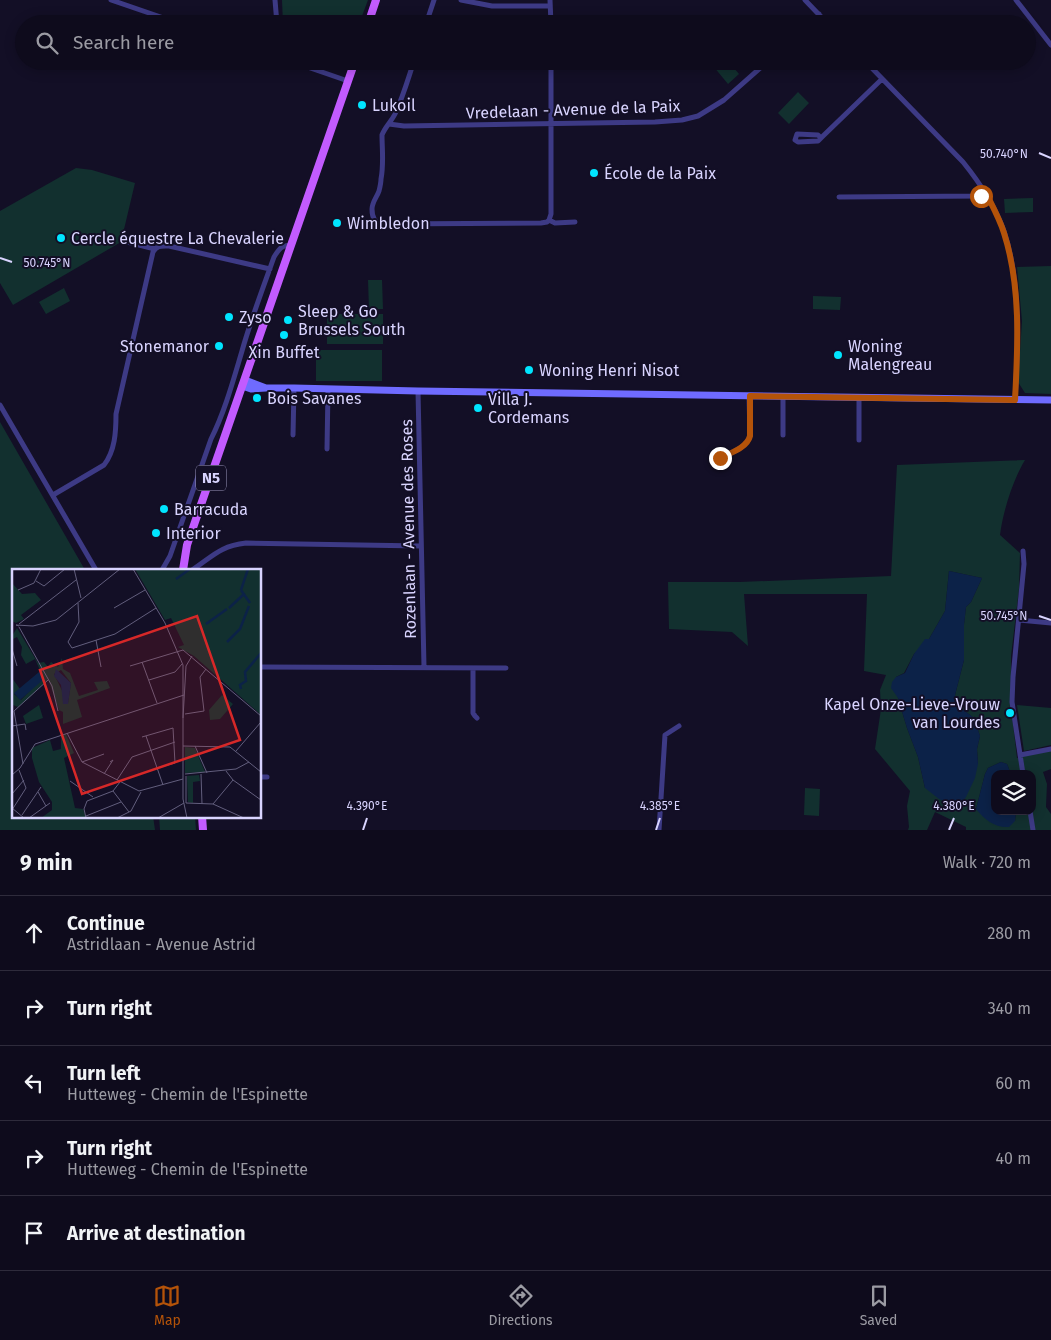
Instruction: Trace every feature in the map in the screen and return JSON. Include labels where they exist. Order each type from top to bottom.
[{"type":"main road","points":[[371,15],[376,0]]},
{"type":"main road","name":"N5","points":[[183,569],[187,545],[352,70]]},
{"type":"street","points":[[112,0],[156,15]]},
{"type":"street","points":[[275,0],[276,15]]},
{"type":"street","points":[[429,15],[434,0]]},
{"type":"street","points":[[461,0],[492,6],[550,3]]},
{"type":"street","points":[[805,0],[818,14]]},
{"type":"street","points":[[1016,0],[1028,15]]},
{"type":"street","points":[[1036,26],[1051,45]]},
{"type":"street","points":[[316,70],[348,81]]},
{"type":"street","points":[[411,70],[396,112],[382,135],[381,181],[372,206],[374,220],[378,224],[547,222],[551,214],[551,70]]},
{"type":"street","name":"Vredelaan - Avenue de la Paix","points":[[389,124],[404,126],[551,124],[682,120],[698,116],[724,100],[758,70]]},
{"type":"street","points":[[874,70],[954,152],[976,178],[987,195],[1004,232],[1014,283],[1018,323],[1015,400]]},
{"type":"street","points":[[820,138],[827,134],[882,79]]},
{"type":"street","points":[[840,197],[987,195]]},
{"type":"street","points":[[549,220],[555,223],[575,222]]},
{"type":"street","points":[[127,242],[155,249]]},
{"type":"street","points":[[163,569],[170,556],[211,439],[218,426],[232,388],[242,350],[274,256],[278,250],[286,245],[291,246]]},
{"type":"street","points":[[53,496],[104,465],[109,458],[116,433],[116,414],[155,249],[161,246],[169,246],[270,269]]},
{"type":"street","points":[[244,383],[266,388],[1051,400]]},
{"type":"street","points":[[293,435],[294,388]]},
{"type":"street","points":[[327,449],[328,388]]},
{"type":"street","name":"Rozenlaan - Avenue des Roses","points":[[418,391],[424,667]]},
{"type":"street","points":[[720,458],[744,446],[749,441],[750,396]]},
{"type":"street","points":[[783,396],[783,435]]},
{"type":"street","points":[[859,440],[860,397]]},
{"type":"street","points":[[0,405],[95,569]]},
{"type":"street","points":[[193,569],[220,550],[229,546],[246,543],[422,546]]},
{"type":"street","points":[[1022,770],[1012,702],[1024,564],[1023,551]]},
{"type":"street","points":[[1019,620],[1051,623]]},
{"type":"street","points":[[261,667],[506,668]]},
{"type":"street","points":[[473,668],[473,713],[477,718]]},
{"type":"street","points":[[659,830],[665,735],[679,726]]},
{"type":"street","points":[[1020,755],[1051,749]]},
{"type":"street","points":[[261,777],[267,777]]},
{"type":"street","points":[[1031,815],[1033,830]]},
{"type":"green space","points":[[282,0],[368,0],[362,15],[283,15]]},
{"type":"green space","points":[[716,70],[736,70],[739,74],[728,84]]},
{"type":"green space","points":[[798,92],[809,103],[789,124],[778,113]]},
{"type":"green space","name":"Cercle équestre La Chevalerie","points":[[76,168],[92,170],[135,183],[121,242],[13,305],[0,283],[0,211]]},
{"type":"green space","points":[[1033,198],[1033,212],[1005,213],[1004,199]]},
{"type":"green space","points":[[1051,266],[1051,394],[1025,393],[1018,382],[1022,321],[1017,267]]},
{"type":"green space","points":[[368,280],[382,280],[383,309],[369,309]]},
{"type":"green space","points":[[64,288],[70,301],[46,314],[39,302]]},
{"type":"green space","points":[[813,296],[841,297],[840,310],[813,309]]},
{"type":"green space","points":[[327,314],[383,314],[383,344],[327,344]]},
{"type":"green space","points":[[316,350],[382,350],[382,381],[316,381]]},
{"type":"green space","points":[[0,422],[84,569],[12,569],[12,818],[153,818],[155,830],[0,830]]},
{"type":"green space","points":[[1025,460],[1009,496],[1000,535],[1020,553],[1019,589],[1011,656],[1011,707],[1017,758],[1051,750],[1051,769],[1043,772],[1047,784],[1046,807],[1051,814],[1051,830],[966,830],[966,827],[935,812],[927,830],[908,830],[907,806],[910,791],[875,749],[881,709],[880,690],[886,675],[864,671],[867,594],[744,594],[748,646],[732,632],[669,629],[668,582],[740,582],[891,576],[897,465]],"holes":[[[949,571],[982,578],[971,602],[966,607],[964,660],[955,695],[958,706],[974,718],[980,736],[977,749],[978,764],[925,788],[918,757],[898,698],[896,677],[904,673],[914,654],[929,639],[945,611]]]},
{"type":"green space","points":[[1017,705],[1051,708],[1051,745],[1024,751]]},
{"type":"green space","points":[[805,788],[820,789],[819,816],[804,815]]},
{"type":"green space","points":[[159,818],[195,818],[196,830],[160,830]]},
{"type":"water","points":[[949,571],[982,578],[971,602],[966,607],[964,660],[955,695],[958,706],[974,718],[980,736],[977,749],[978,764],[975,778],[966,797],[960,804],[952,805],[939,799],[925,788],[918,757],[898,698],[891,688],[892,682],[896,677],[905,673],[914,654],[925,639],[929,639],[945,611]]},
{"type":"water","points":[[1001,762],[1007,764],[1009,770],[991,770],[991,815],[1016,815],[1015,821],[1009,827],[999,826],[991,822],[976,809],[988,768]]},
{"type":"place","name":"Lukoil","points":[[362,105]]},
{"type":"place","name":"École de la Paix","points":[[594,173]]},
{"type":"place","name":"Wimbledon","points":[[337,223]]},
{"type":"place","name":"Cercle équestre La Chevalerie","points":[[61,238]]},
{"type":"place","name":"Zyso","points":[[229,317]]},
{"type":"place","name":"Sleep & Go Brussels South","points":[[288,320]]},
{"type":"place","name":"Xin Buffet","points":[[284,335]]},
{"type":"place","name":"Stonemanor","points":[[219,346]]},
{"type":"place","name":"Woning Malengreau","points":[[838,355]]},
{"type":"place","name":"Woning Henri Nisot","points":[[529,370]]},
{"type":"place","name":"Bois Savanes","points":[[257,398]]},
{"type":"place","name":"Villa J. Cordemans","points":[[478,408]]},
{"type":"place","name":"Barracuda","points":[[164,509]]},
{"type":"place","name":"Interior","points":[[156,533]]},
{"type":"place","name":"Kapel Onze-Lieve-Vrouw van Lourdes","points":[[1010,713]]},
{"type":"route","points":[[720,458],[744,446],[749,441],[750,396],[1015,400],[1018,323],[1010,258],[1004,232],[993,207],[987,195],[981,196]]}]
